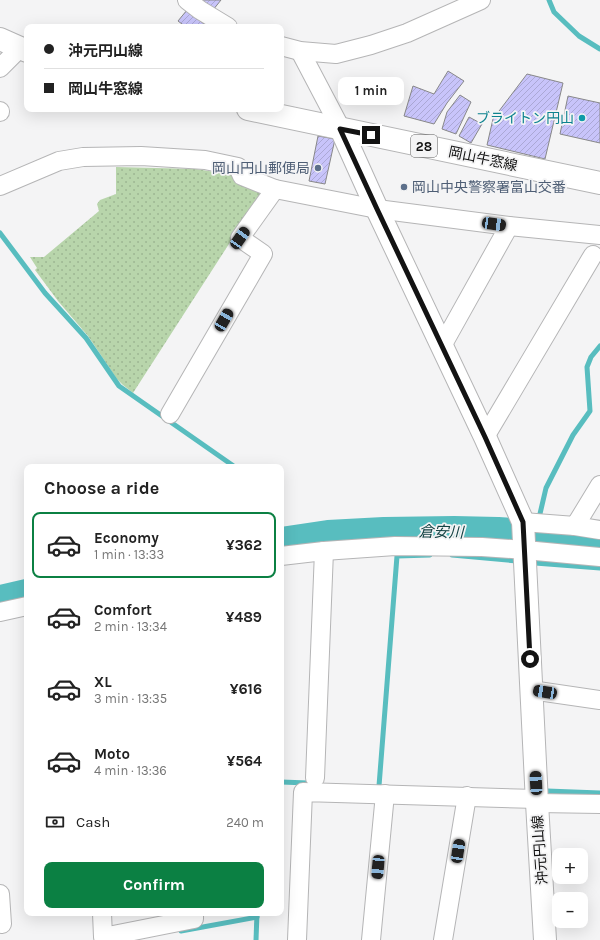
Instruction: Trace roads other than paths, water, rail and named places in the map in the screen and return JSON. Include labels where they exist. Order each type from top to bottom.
[{"type":"main road","points":[[0,39],[24,50]]},
{"type":"main road","name":"岡山牛窓線","points":[[262,112],[600,183]]},
{"type":"main road","name":"沖元円山線","points":[[340,129],[485,437],[524,535],[545,940]]},
{"type":"street","points":[[187,0],[223,24]]},
{"type":"street","points":[[284,47],[300,51],[336,54],[371,45],[407,33],[481,0]]},
{"type":"street","points":[[0,68],[24,50]]},
{"type":"street","points":[[300,51],[340,129]]},
{"type":"street","points":[[0,186],[59,161],[83,158],[141,156],[206,160],[238,167],[242,176],[275,189],[377,209],[509,226],[600,235]]},
{"type":"street","points":[[170,414],[262,254],[240,238],[275,189]]},
{"type":"street","points":[[442,346],[509,226]]},
{"type":"street","points":[[485,437],[592,255]]},
{"type":"street","points":[[575,526],[600,485]]},
{"type":"street","points":[[284,556],[396,546],[482,547],[524,535],[575,526],[600,530]]},
{"type":"street","points":[[524,535],[600,557]]},
{"type":"street","points":[[315,778],[324,551]]},
{"type":"street","points":[[0,612],[24,607]]},
{"type":"street","points":[[531,690],[600,700]]},
{"type":"street","points":[[297,940],[303,792],[467,796],[600,804]]},
{"type":"street","points":[[371,940],[385,794]]},
{"type":"street","points":[[443,940],[467,796]]},
{"type":"street","points":[[0,894],[2,924]]},
{"type":"street","points":[[102,916],[104,936],[194,919],[194,916]]},
{"type":"waterway","points":[[549,0],[554,12],[579,36],[600,49]]},
{"type":"waterway","points":[[0,233],[45,293],[86,338],[119,386],[231,464]]},
{"type":"waterway","points":[[539,518],[546,488],[573,435],[590,411],[587,367],[591,357],[600,346]]},
{"type":"waterway","name":"倉安川","points":[[284,542],[328,535],[384,532],[454,531],[539,535],[600,544]]},
{"type":"waterway","points":[[379,786],[397,556],[430,555]]},
{"type":"waterway","points":[[452,555],[517,561]]},
{"type":"waterway","points":[[535,563],[600,568]]},
{"type":"waterway","name":"倉安川","points":[[0,600],[24,595]]},
{"type":"waterway","points":[[284,782],[308,783]]},
{"type":"waterway","points":[[547,791],[600,793]]},
{"type":"waterway","points":[[256,940],[257,916]]},
{"type":"waterway","points":[[181,931],[257,917]]},
{"type":"place","name":"ブライトン円山","points":[[582,118]]},
{"type":"place","name":"岡山円山郵便局","points":[[318,168]]},
{"type":"place","name":"岡山中央警察署富山交番","points":[[404,187]]}]
